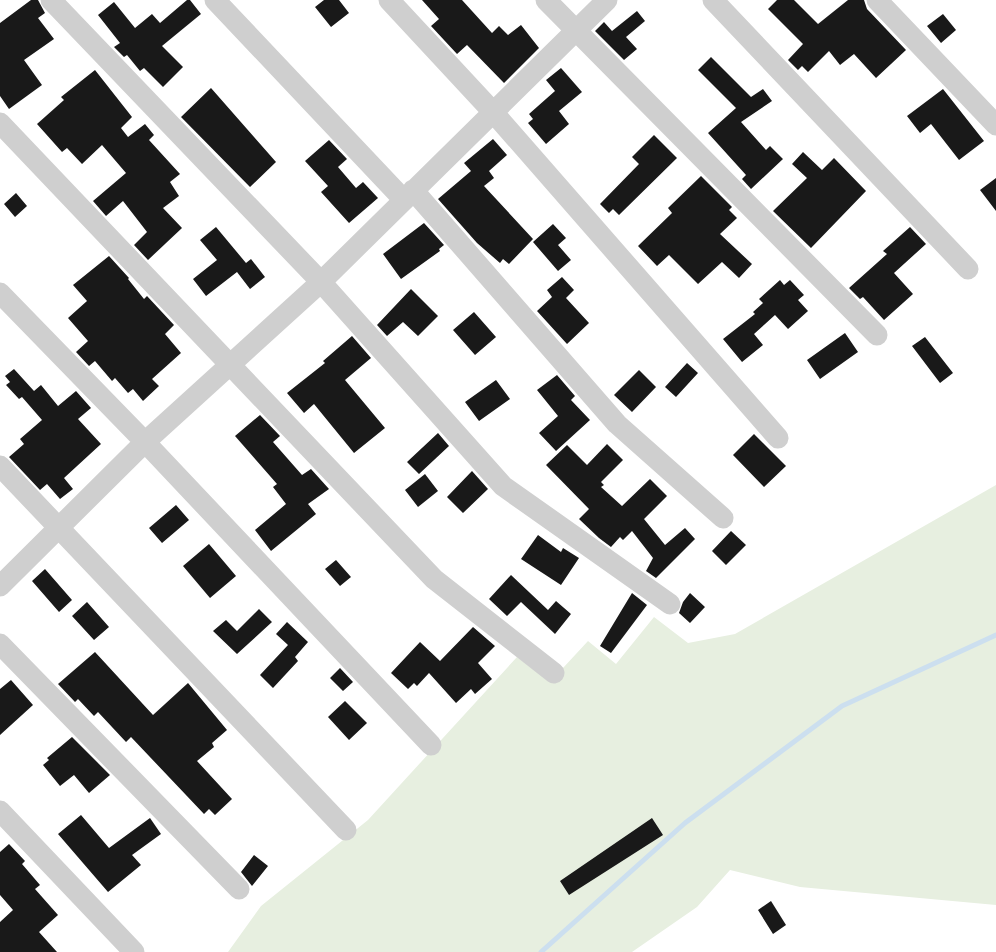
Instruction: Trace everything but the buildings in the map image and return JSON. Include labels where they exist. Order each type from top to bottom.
[{"type":"street","points":[[51,0],[321,282],[503,486],[670,604]]},
{"type":"street","points":[[215,0],[408,195],[617,424],[723,517]]},
{"type":"street","points":[[389,0],[493,112],[778,438]]},
{"type":"street","points":[[546,0],[877,335]]},
{"type":"street","points":[[0,586],[145,442],[321,282],[607,0]]},
{"type":"street","points":[[713,0],[968,268]]},
{"type":"street","points":[[877,0],[996,125]]},
{"type":"street","points":[[0,123],[434,579],[554,673]]},
{"type":"street","points":[[0,293],[145,442],[431,745]]},
{"type":"street","points":[[0,466],[346,830]]},
{"type":"street","points":[[0,644],[239,889]]},
{"type":"street","points":[[0,811],[134,952]]},
{"type":"green space","points":[[996,485],[996,905],[800,887],[730,870],[697,907],[632,952],[228,952],[261,906],[368,820],[517,657],[550,682],[588,641],[616,664],[654,617],[688,643],[735,634]]},
{"type":"waterway","points":[[541,952],[685,823],[842,706],[996,635]]}]
